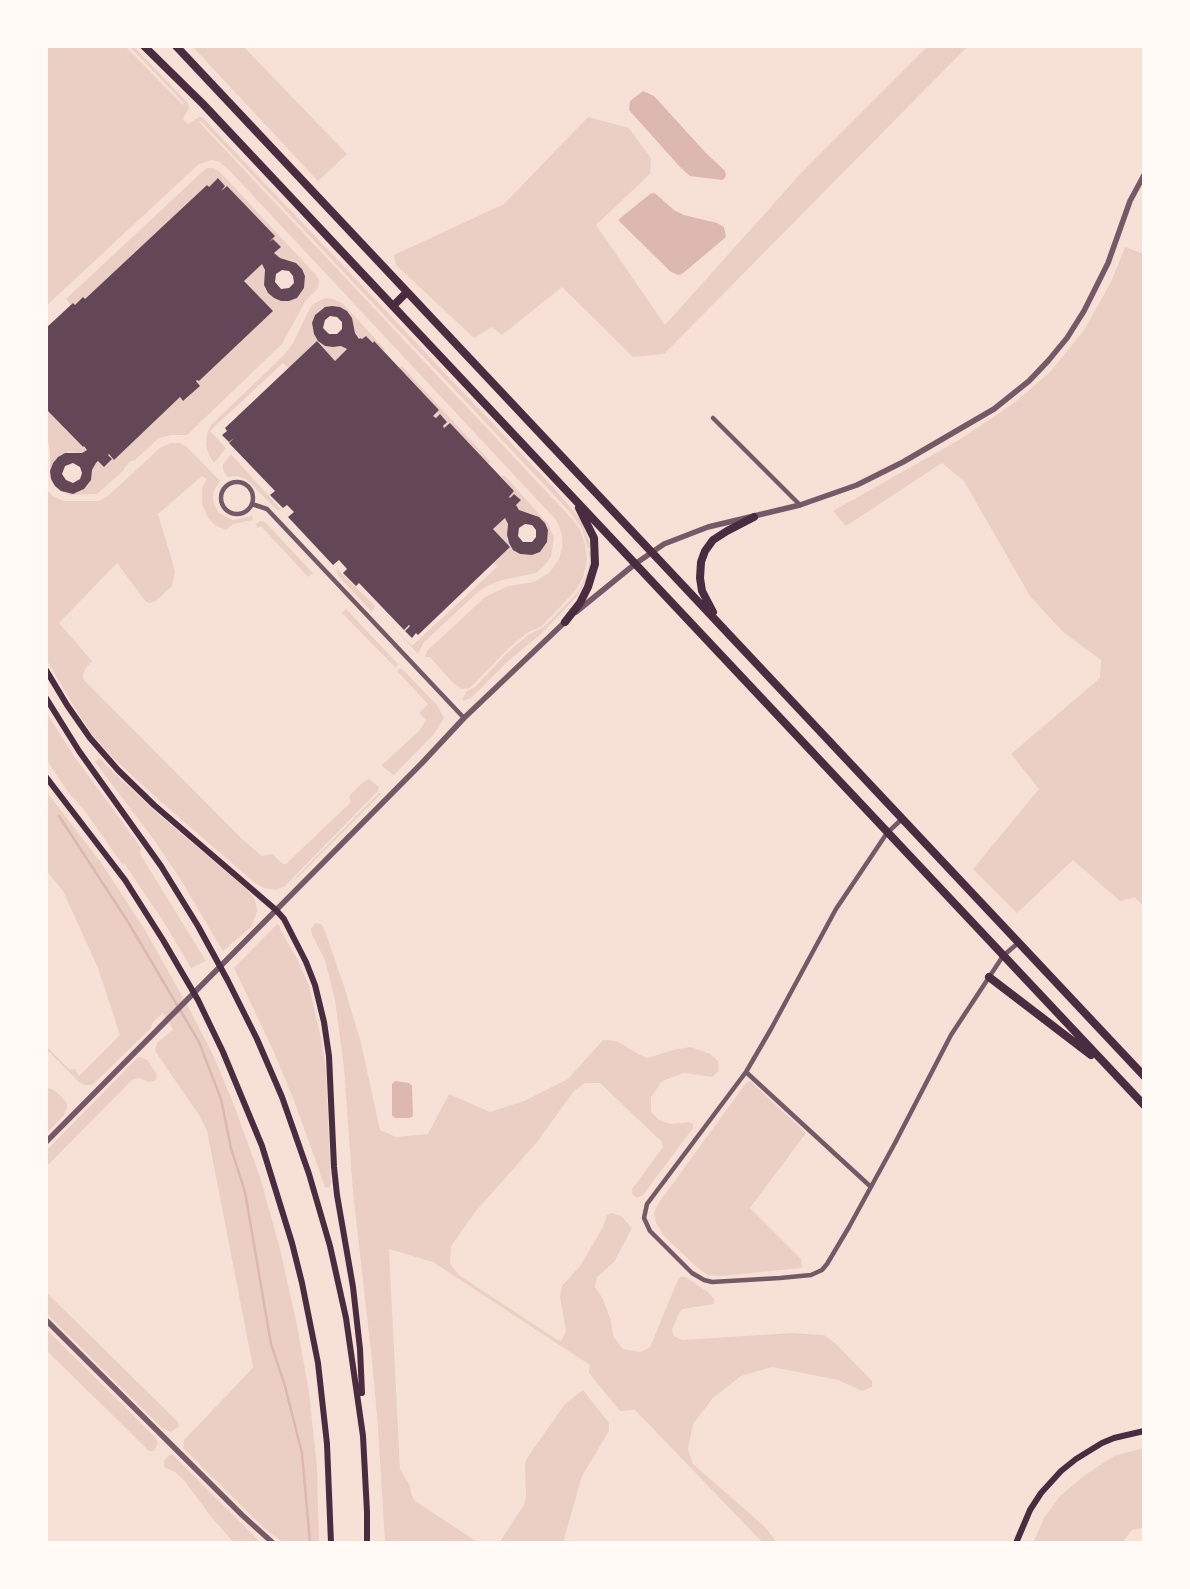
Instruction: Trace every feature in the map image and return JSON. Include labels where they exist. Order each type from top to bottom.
[{"type":"main road","points":[[144,46],[203,104],[1144,1105]]},
{"type":"main road","points":[[176,46],[1144,1076]]},
{"type":"main road","points":[[393,306],[407,292]]},
{"type":"main road","points":[[565,622],[580,603],[596,564],[594,538],[588,524],[568,492]]},
{"type":"main road","points":[[727,632],[708,605],[702,591],[700,578],[701,562],[705,551],[713,540],[727,530],[754,516]]},
{"type":"main road","points":[[46,670],[90,738],[118,770],[167,816],[284,919],[306,962],[315,985],[329,1056],[337,1195],[353,1287],[360,1348],[367,1543]]},
{"type":"main road","points":[[46,698],[79,751],[161,866],[198,926],[228,981],[282,1097],[306,1166],[330,1246],[346,1318],[364,1436]]},
{"type":"main road","points":[[46,777],[125,880],[188,983],[223,1052],[262,1146],[292,1244],[313,1339],[327,1444],[331,1543]]},
{"type":"main road","points":[[990,977],[1109,1069]]},
{"type":"main road","points":[[1016,1543],[1030,1510],[1040,1493],[1061,1471],[1102,1443],[1114,1438],[1144,1431]]},
{"type":"street","points":[[46,1142],[422,763],[464,718],[565,622],[635,564],[652,551],[684,535],[708,527],[800,505],[857,484],[903,462],[980,418],[1028,381],[1067,338],[1084,311],[1104,270],[1130,201],[1144,175]]},
{"type":"street","points":[[713,418],[800,505]]},
{"type":"street","points":[[232,483],[242,484],[247,486],[252,494],[252,504],[249,509],[240,514],[229,512],[222,504],[222,493],[232,483]]},
{"type":"street","points":[[252,504],[267,509],[464,718]]},
{"type":"street","points":[[902,819],[887,833],[836,909],[771,1030],[746,1072],[647,1204],[644,1218],[650,1230],[692,1274],[712,1282],[811,1275],[822,1270],[828,1264],[871,1187],[951,1035],[1003,956],[1018,943]]},
{"type":"street","points":[[746,1072],[871,1187]]},
{"type":"street","points":[[46,1320],[273,1543]]},
{"type":"shaded area","points":[[46,46],[125,46],[183,105],[184,103],[129,46],[133,46],[188,103],[189,108],[183,119],[188,124],[202,117],[553,487],[581,520],[591,546],[588,549],[582,528],[569,511],[201,121],[199,122],[580,529],[585,544],[587,560],[583,578],[576,590],[542,626],[527,633],[511,646],[470,688],[462,689],[453,683],[430,657],[425,657],[427,651],[485,597],[508,586],[534,582],[550,572],[559,559],[562,548],[562,535],[557,521],[220,162],[212,160],[199,164],[46,306]]},
{"type":"shaded area","points":[[192,46],[243,46],[347,154],[318,181]]},
{"type":"shaded area","points":[[928,46],[968,46],[664,354],[633,357],[562,287],[502,335],[492,327],[474,338],[396,265],[394,255],[504,204],[588,117],[629,128],[651,158],[650,174],[596,225],[665,325],[803,171]]},
{"type":"shaded area","points":[[643,91],[654,96],[725,171],[725,178],[722,180],[690,176],[680,167],[629,110],[630,101]]},
{"type":"shaded area","points":[[207,168],[214,168],[220,172],[315,274],[319,280],[318,288],[305,302],[282,344],[187,435],[171,435],[159,438],[134,461],[131,461],[124,470],[97,494],[71,495],[64,493],[55,487],[51,480],[50,451],[46,432],[46,409],[87,450],[82,453],[69,452],[61,455],[51,467],[51,479],[55,486],[65,493],[77,493],[89,483],[92,470],[98,461],[104,467],[111,459],[109,454],[114,459],[180,397],[184,401],[200,386],[196,381],[199,381],[244,281],[262,264],[265,270],[264,286],[274,298],[281,301],[289,301],[297,298],[304,288],[305,276],[302,269],[296,263],[280,258],[274,253],[281,247],[273,239],[269,242],[274,236],[227,186],[221,191],[225,186],[218,179],[209,187],[207,185],[85,299],[83,297],[75,305],[73,303],[71,305],[66,299]]},
{"type":"shaded area","points":[[654,193],[674,210],[684,215],[717,223],[724,227],[726,237],[682,274],[678,275],[671,272],[618,220],[650,194]]},
{"type":"shaded area","points":[[1125,247],[1144,254],[1144,907],[1135,897],[1120,901],[1073,860],[1017,913],[973,869],[1039,789],[1011,754],[1100,678],[1101,660],[1063,632],[1030,596],[964,481],[942,463],[846,526],[833,511],[959,440],[1014,403],[1051,371],[1084,330],[1111,282]]},
{"type":"shaded area","points":[[325,298],[334,299],[343,304],[385,349],[383,351],[366,336],[359,339],[354,330],[352,318],[344,309],[332,306],[321,309],[315,315],[312,323],[316,338],[325,346],[341,346],[347,349],[335,361],[317,342],[289,368],[283,363],[210,431],[226,448],[214,463],[206,445],[207,434],[211,425],[285,354],[293,343],[310,308]]},
{"type":"shaded area","points":[[402,366],[490,461],[489,464],[450,423],[444,428],[443,426],[447,421],[440,415],[436,418],[433,416],[439,410],[399,368]]},
{"type":"shaded area","points":[[170,443],[179,443],[186,446],[220,481],[214,490],[213,499],[219,513],[233,520],[252,516],[253,520],[233,524],[226,530],[215,525],[208,518],[202,504],[202,487],[207,479],[202,476],[158,514],[175,571],[172,586],[156,601],[146,602],[117,563],[59,623],[92,661],[85,669],[84,680],[242,839],[262,856],[272,854],[283,864],[286,864],[351,802],[349,796],[363,782],[369,779],[379,787],[378,791],[285,886],[276,890],[264,888],[255,883],[113,758],[92,734],[46,659],[46,489],[53,496],[64,501],[99,501],[109,495],[160,448]]},
{"type":"shaded area","points":[[231,454],[282,511],[276,509],[246,479],[237,476],[228,477],[226,475],[223,470],[223,464]]},
{"type":"shaded area","points":[[501,476],[505,476],[549,525],[554,538],[551,557],[536,573],[502,580],[478,592],[424,642],[418,654],[381,614],[412,646],[497,567],[494,563],[510,547],[493,529],[505,518],[508,524],[507,539],[511,547],[517,552],[524,555],[532,555],[540,552],[547,542],[548,530],[545,523],[535,515],[519,510],[516,505],[521,500],[515,494],[509,497],[514,491]]},
{"type":"shaded area","points":[[261,521],[265,522],[313,573],[308,577],[261,526],[258,528],[255,524]]},
{"type":"shaded area","points":[[588,551],[592,554],[589,573],[578,595],[541,634],[508,661],[471,698],[463,701],[467,691],[475,687],[508,652],[528,635],[544,627],[578,592],[588,571],[590,559]]},
{"type":"shaded area","points":[[335,563],[337,569],[375,606],[372,612],[340,578],[337,573]]},
{"type":"shaded area","points":[[346,609],[398,664],[396,668],[342,613]]},
{"type":"shaded area","points":[[402,669],[437,705],[444,718],[434,734],[394,775],[382,765],[419,731],[426,720],[419,713],[428,704],[397,671]]},
{"type":"shaded area","points":[[46,712],[74,756],[141,848],[140,854],[206,961],[191,968],[165,924],[124,863],[122,864],[85,811],[68,792],[46,759]]},
{"type":"shaded area","points":[[99,758],[158,814],[243,886],[254,898],[257,912],[251,927],[223,951],[179,877],[152,837],[95,762]]},
{"type":"shaded area","points":[[46,791],[102,864],[145,930],[214,1057],[234,1105],[260,1177],[280,1249],[297,1325],[309,1392],[317,1467],[319,1543],[284,1543],[265,1529],[183,1448],[184,1440],[253,1367],[207,1131],[199,1115],[155,1051],[157,1043],[173,1029],[163,1013],[153,1022],[150,1029],[92,1085],[84,1085],[79,1082],[46,1049],[46,1046],[70,1070],[75,1069],[79,1076],[120,1035],[98,968],[63,891],[46,870]]},
{"type":"shaded area","points":[[379,793],[382,793],[291,882]]},
{"type":"shaded area","points":[[315,923],[321,924],[325,931],[343,983],[361,1043],[380,1130],[396,1137],[428,1134],[449,1094],[490,1112],[524,1101],[568,1079],[603,1040],[617,1041],[647,1058],[691,1047],[710,1054],[718,1061],[719,1071],[712,1077],[684,1073],[662,1081],[651,1097],[651,1112],[659,1120],[671,1124],[689,1122],[693,1124],[693,1128],[643,1195],[637,1198],[632,1194],[632,1189],[663,1147],[662,1142],[600,1083],[585,1083],[574,1091],[537,1142],[476,1211],[451,1246],[450,1264],[460,1276],[561,1341],[566,1331],[560,1297],[562,1286],[580,1266],[603,1227],[607,1215],[611,1213],[621,1216],[632,1228],[614,1262],[597,1277],[595,1287],[603,1299],[611,1321],[613,1336],[623,1349],[641,1352],[650,1347],[680,1277],[686,1277],[709,1293],[714,1299],[714,1304],[683,1309],[679,1313],[672,1330],[674,1336],[682,1340],[792,1333],[824,1335],[835,1343],[872,1381],[872,1387],[862,1391],[838,1380],[772,1367],[741,1376],[713,1398],[693,1424],[688,1449],[693,1464],[765,1527],[777,1543],[763,1543],[635,1410],[620,1411],[589,1373],[590,1365],[433,1262],[389,1249],[400,1469],[410,1486],[411,1494],[415,1501],[479,1543],[385,1543],[378,1428],[353,1193],[344,1068],[335,1000],[325,960],[312,935],[311,929]]},
{"type":"shaded area","points":[[277,924],[280,926],[309,986],[322,1043],[326,1072],[331,1183],[329,1188],[325,1187],[293,1098],[273,1050],[234,968]]},
{"type":"shaded area","points":[[141,1057],[147,1060],[156,1073],[155,1081],[149,1082],[139,1078],[132,1080],[46,1167],[46,1151],[137,1058]]},
{"type":"shaded area","points":[[395,1081],[409,1083],[412,1086],[413,1116],[410,1118],[395,1118],[392,1115],[392,1084]]},
{"type":"shaded area","points":[[750,1081],[806,1133],[750,1208],[801,1259],[802,1266],[801,1268],[721,1276],[708,1275],[664,1236],[656,1223],[654,1213],[658,1204],[746,1083]]},
{"type":"shaded area","points":[[46,1088],[52,1089],[60,1095],[67,1103],[67,1107],[64,1115],[46,1134],[46,1108],[48,1107]]},
{"type":"shaded area","points":[[46,1292],[178,1422],[178,1427],[171,1432],[162,1428],[46,1313]]},
{"type":"shaded area","points":[[46,1329],[155,1437],[158,1443],[154,1451],[149,1451],[46,1350]]},
{"type":"shaded area","points":[[583,1390],[609,1423],[609,1431],[582,1476],[563,1543],[499,1543],[524,1505],[526,1498],[525,1464],[527,1458],[565,1404]]},
{"type":"shaded area","points":[[1144,1448],[1144,1527],[1132,1530],[1122,1543],[1033,1543],[1044,1518],[1060,1496],[1085,1475],[1114,1456]]},
{"type":"shaded area","points":[[170,1454],[261,1543],[234,1543],[209,1514],[184,1480],[175,1472],[164,1467],[164,1461]]},
{"type":"building","points":[[218,178],[225,186],[221,191],[227,186],[275,236],[269,242],[273,239],[281,247],[274,253],[280,258],[296,263],[302,269],[305,276],[304,288],[297,298],[289,301],[281,301],[274,298],[268,293],[264,285],[265,270],[262,264],[244,281],[273,311],[199,381],[196,381],[200,386],[183,401],[180,397],[114,460],[109,454],[112,459],[104,467],[98,461],[92,470],[91,480],[84,489],[73,494],[61,491],[51,479],[50,471],[53,463],[65,453],[82,453],[87,450],[46,409],[46,328],[73,303],[75,305],[83,297],[85,299],[207,185],[209,187]],"holes":[[[282,270],[289,271],[293,276],[294,283],[289,288],[281,289],[275,282],[276,274]],[[73,463],[80,467],[82,473],[80,479],[73,483],[66,480],[62,474],[65,466]]]},
{"type":"building","points":[[325,307],[340,307],[347,311],[352,318],[355,333],[359,339],[366,336],[373,343],[374,341],[439,410],[433,416],[436,418],[440,414],[447,422],[443,426],[444,428],[450,423],[514,491],[509,497],[514,494],[521,500],[516,505],[519,510],[539,517],[545,523],[548,530],[547,542],[540,552],[532,555],[520,554],[513,550],[509,543],[507,535],[508,524],[505,518],[493,529],[510,547],[418,635],[416,633],[412,638],[405,631],[409,625],[404,630],[359,583],[356,586],[343,573],[347,569],[339,560],[333,565],[288,517],[294,512],[287,505],[283,508],[270,495],[275,491],[229,443],[234,438],[229,442],[222,435],[227,431],[225,428],[317,341],[335,361],[347,349],[341,346],[325,346],[318,341],[314,334],[312,323],[315,315]],"holes":[[[330,316],[337,317],[342,322],[342,329],[337,334],[329,334],[323,328],[325,320]],[[525,524],[532,525],[536,530],[536,537],[532,542],[523,542],[518,536],[519,528]]]},
{"type":"waterway","points":[[59,816],[128,922],[199,1042],[221,1099],[231,1148],[245,1192],[271,1344],[285,1386],[302,1453],[310,1543]]}]
